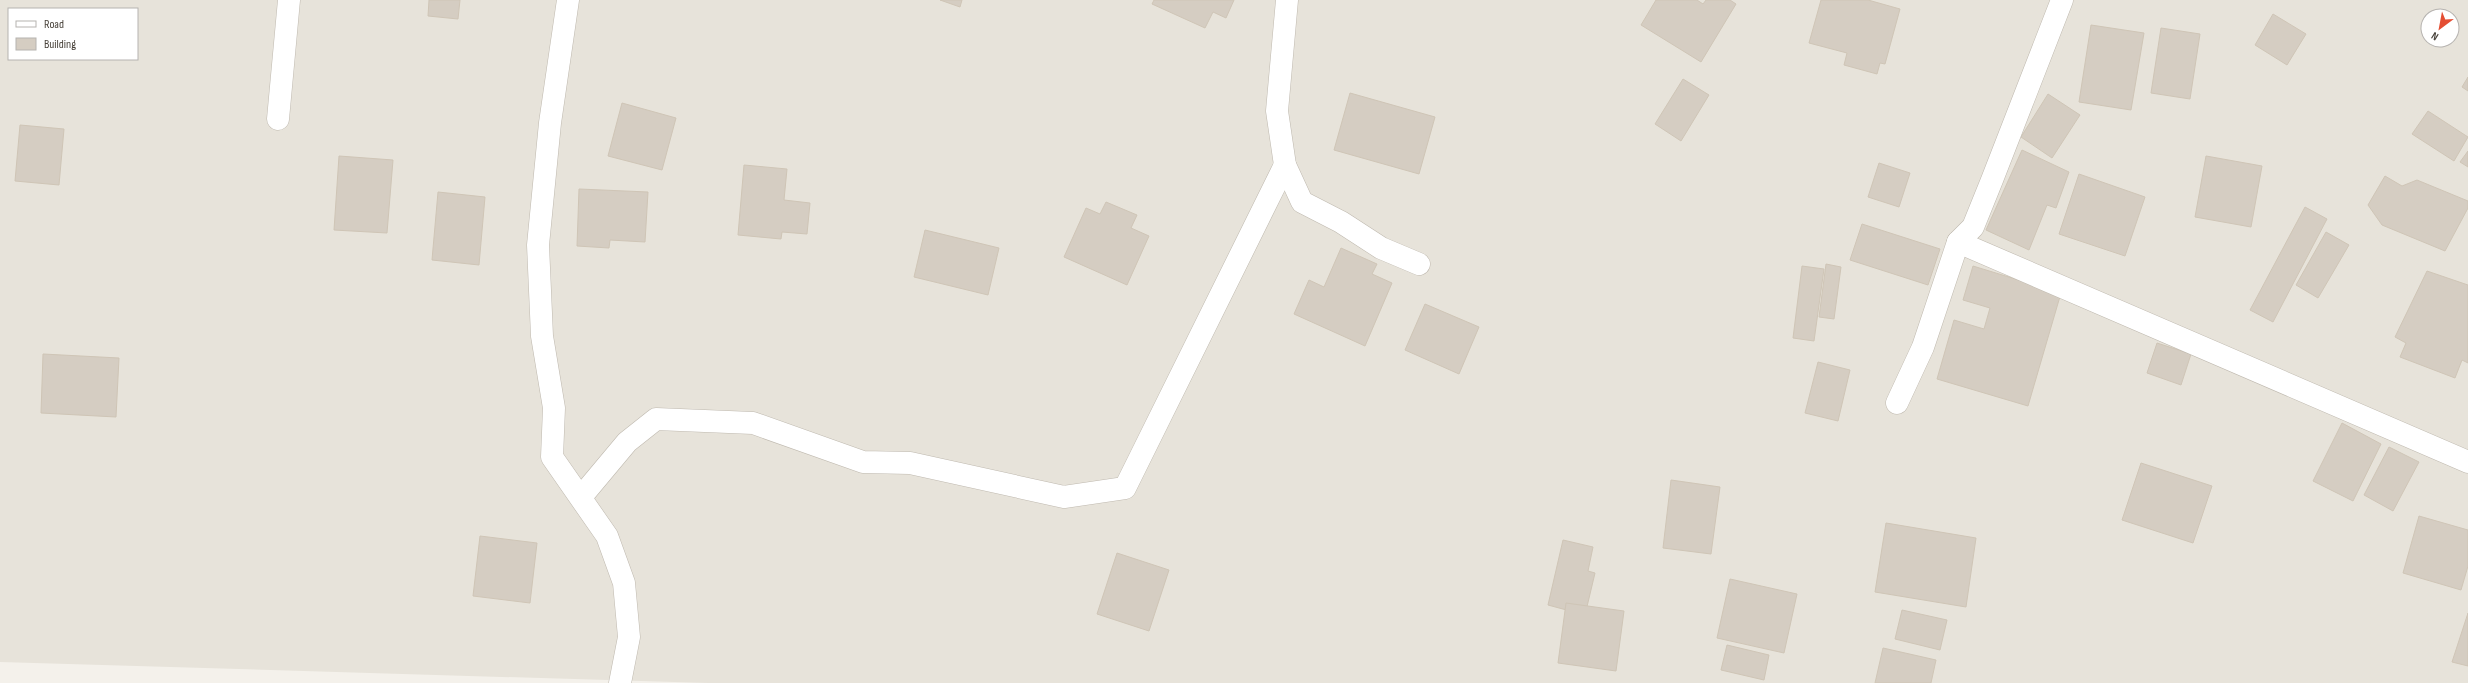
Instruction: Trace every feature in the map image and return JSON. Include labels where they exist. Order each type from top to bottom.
[{"type":"street","points":[[278,119],[289,0]]},
{"type":"street","points":[[568,0],[550,123],[538,245],[542,336],[554,408],[552,457],[607,536],[624,583],[629,637],[620,683]]},
{"type":"street","points":[[1287,0],[1277,112],[1284,165],[1302,202],[1342,222],[1382,248],[1419,264]]},
{"type":"street","points":[[1897,402],[1923,347],[1958,242],[1972,228],[2062,0]]},
{"type":"street","points":[[581,497],[627,442],[656,419],[752,423],[863,462],[910,463],[1064,497],[1125,488],[1284,165]]},
{"type":"street","points":[[1958,242],[2468,462]]},
{"type":"shaded area","points":[[0,0],[2468,0],[2468,683],[708,683],[0,662]]},
{"type":"building","points":[[429,0],[460,0],[458,19],[428,16]]},
{"type":"building","points":[[940,0],[962,0],[960,7]]},
{"type":"building","points":[[1154,0],[1234,0],[1226,18],[1213,12],[1205,28],[1152,4]]},
{"type":"building","points":[[1656,0],[1697,0],[1703,4],[1706,0],[1730,0],[1736,4],[1701,62],[1641,25]]},
{"type":"building","points":[[1821,0],[1868,0],[1900,9],[1885,64],[1880,63],[1877,74],[1844,65],[1847,53],[1809,43]]},
{"type":"building","points":[[2273,14],[2306,34],[2287,65],[2255,45]]},
{"type":"building","points":[[2091,25],[2144,33],[2131,110],[2079,102]]},
{"type":"building","points":[[2161,28],[2200,34],[2190,99],[2151,93]]},
{"type":"building","points":[[2468,77],[2468,91],[2462,87]]},
{"type":"building","points":[[1683,79],[1709,95],[1681,141],[1655,124]]},
{"type":"building","points":[[1350,93],[1435,117],[1419,174],[1334,150]]},
{"type":"building","points":[[2048,94],[2080,115],[2052,158],[2021,137]]},
{"type":"building","points":[[622,103],[676,118],[662,170],[608,156]]},
{"type":"building","points":[[2428,111],[2468,137],[2454,161],[2412,134]]},
{"type":"building","points":[[20,125],[64,129],[59,185],[15,181]]},
{"type":"building","points":[[2022,150],[2069,172],[2056,208],[2047,205],[2029,250],[1986,230]]},
{"type":"building","points":[[2468,151],[2468,167],[2460,162]]},
{"type":"building","points":[[339,156],[393,160],[387,233],[334,230]]},
{"type":"building","points":[[2206,156],[2262,166],[2251,227],[2195,217]]},
{"type":"building","points":[[1879,163],[1910,173],[1899,207],[1868,197]]},
{"type":"building","points":[[744,165],[787,169],[784,200],[810,203],[807,234],[782,232],[781,239],[738,235]]},
{"type":"building","points":[[2079,174],[2145,197],[2125,256],[2059,234]]},
{"type":"building","points":[[2385,176],[2402,186],[2417,180],[2468,201],[2468,208],[2445,251],[2382,225],[2368,205]]},
{"type":"building","points":[[579,189],[648,192],[645,242],[610,240],[609,248],[577,246]]},
{"type":"building","points":[[438,192],[485,197],[479,265],[432,260]]},
{"type":"building","points":[[1106,202],[1137,215],[1131,228],[1149,236],[1127,285],[1064,257],[1086,208],[1100,214]]},
{"type":"building","points":[[2305,207],[2327,219],[2273,322],[2250,310]]},
{"type":"building","points":[[1862,224],[1940,249],[1928,285],[1850,260]]},
{"type":"building","points":[[925,230],[999,248],[988,295],[914,277]]},
{"type":"building","points":[[2326,232],[2349,245],[2318,298],[2296,285]]},
{"type":"building","points":[[1341,248],[1377,264],[1372,274],[1392,283],[1365,346],[1294,314],[1309,280],[1324,287]]},
{"type":"building","points":[[1826,264],[1841,267],[1834,319],[1819,317]]},
{"type":"building","points":[[1802,266],[1824,269],[1814,341],[1793,338]]},
{"type":"building","points":[[1973,266],[2061,293],[2028,406],[1937,379],[1954,320],[1984,329],[1990,308],[1963,300]]},
{"type":"building","points":[[2427,271],[2468,285],[2468,363],[2462,360],[2455,378],[2400,357],[2406,343],[2395,337]]},
{"type":"building","points":[[1425,304],[1479,327],[1459,374],[1405,350]]},
{"type":"building","points":[[2157,343],[2191,354],[2181,385],[2147,373]]},
{"type":"building","points":[[43,354],[119,358],[116,417],[41,413]]},
{"type":"building","points":[[1818,362],[1850,370],[1838,421],[1805,413]]},
{"type":"building","points":[[2342,423],[2381,444],[2353,501],[2313,481]]},
{"type":"building","points":[[2389,447],[2419,462],[2393,511],[2364,495]]},
{"type":"building","points":[[2141,463],[2212,486],[2193,543],[2122,520]]},
{"type":"building","points":[[1671,480],[1720,487],[1711,554],[1663,548]]},
{"type":"building","points":[[2419,516],[2468,530],[2468,566],[2461,590],[2403,573]]},
{"type":"building","points":[[1886,523],[1976,538],[1966,607],[1875,592]]},
{"type":"building","points":[[480,536],[537,543],[530,603],[473,596]]},
{"type":"building","points":[[1563,540],[1593,547],[1588,571],[1595,573],[1585,615],[1548,605]]},
{"type":"building","points":[[1117,553],[1169,570],[1149,631],[1097,614]]},
{"type":"building","points":[[1730,579],[1797,594],[1784,653],[1717,638]]},
{"type":"building","points":[[1566,603],[1624,611],[1616,671],[1558,663]]},
{"type":"building","points":[[1902,610],[1947,620],[1940,650],[1895,639]]},
{"type":"building","points":[[2468,613],[2468,666],[2452,662]]},
{"type":"building","points":[[1727,645],[1769,655],[1764,680],[1721,670]]},
{"type":"building","points":[[1883,648],[1936,660],[1931,683],[1875,683]]}]
